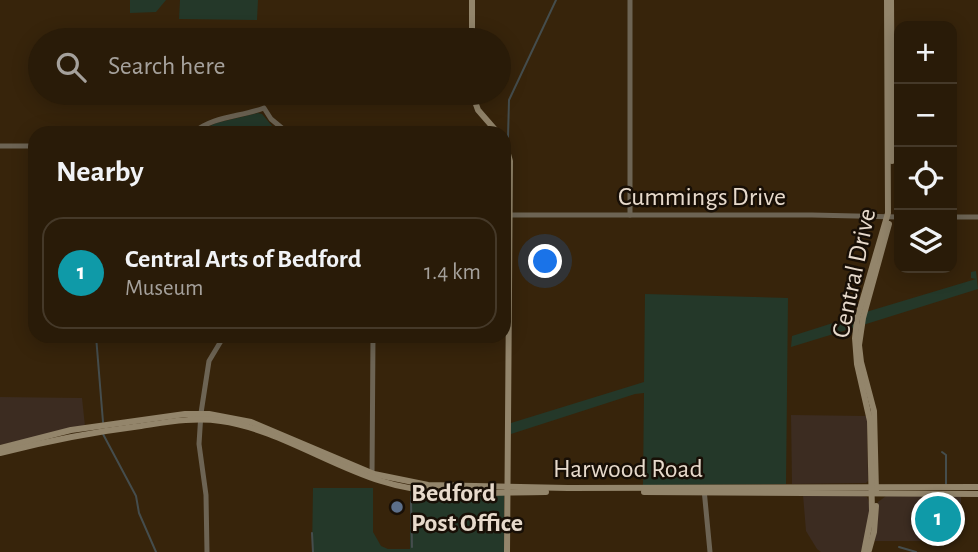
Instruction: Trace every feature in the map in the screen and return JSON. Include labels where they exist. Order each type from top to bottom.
[{"type":"main road","points":[[472,0],[472,28]]},
{"type":"main road","name":"Central Drive","points":[[867,552],[872,529],[874,490],[870,421],[857,364],[855,338],[857,321],[889,217],[889,0]]},
{"type":"main road","points":[[476,105],[492,126]]},
{"type":"main road","points":[[507,343],[507,552]]},
{"type":"main road","name":"Harwood Road","points":[[0,451],[71,430],[200,416],[231,416],[251,422],[372,476],[428,485],[508,489],[874,490],[978,494]]},
{"type":"main road","name":"Harwood Road","points":[[920,491],[978,487]]},
{"type":"street","points":[[630,0],[630,215]]},
{"type":"street","points":[[203,126],[264,108],[280,126]]},
{"type":"street","points":[[0,146],[28,146]]},
{"type":"street","name":"Cummings Drive","points":[[511,215],[894,217]]},
{"type":"street","points":[[957,217],[978,218]]},
{"type":"street","points":[[207,552],[206,495],[199,449],[200,416],[209,361],[220,343]]},
{"type":"street","points":[[372,476],[373,343]]},
{"type":"street","points":[[704,490],[710,552]]},
{"type":"shaded area","points":[[0,397],[82,398],[85,426],[0,445]]},
{"type":"shaded area","points":[[791,415],[867,416],[868,481],[792,484]]},
{"type":"shaded area","points":[[803,495],[867,497],[869,524],[861,552],[821,552],[817,549],[806,531]]},
{"type":"shaded area","points":[[886,496],[961,496],[961,516],[950,516],[950,529],[920,541],[875,541],[878,502]]},
{"type":"green space","points":[[130,0],[166,0],[156,12],[130,13]]},
{"type":"green space","points":[[180,0],[258,0],[257,20],[179,19]]},
{"type":"green space","points":[[258,113],[272,126],[210,126]]},
{"type":"green space","points":[[976,271],[978,289],[863,325],[866,312],[976,279],[971,278],[971,272]]},
{"type":"green space","points":[[645,294],[788,298],[786,484],[643,485],[644,393],[511,434],[511,423],[644,382]]},
{"type":"green space","points":[[855,316],[853,328],[791,347],[792,336]]},
{"type":"green space","points":[[313,488],[373,488],[373,532],[381,546],[388,549],[410,549],[410,490],[504,493],[504,552],[312,552]]},
{"type":"waterway","points":[[511,96],[556,0]]},
{"type":"waterway","points":[[508,126],[509,105]]},
{"type":"waterway","points":[[97,343],[103,422]]},
{"type":"waterway","points":[[103,434],[136,496],[139,513],[156,552]]},
{"type":"waterway","points":[[942,452],[946,455],[946,484]]},
{"type":"waterway","points":[[412,494],[412,547]]},
{"type":"waterway","points":[[312,533],[313,552]]},
{"type":"waterway","points":[[899,547],[916,552]]},
{"type":"place","name":"Bedford Post Office","points":[[397,507]]},
{"type":"place","name":"Central Arts of Bedford","points":[[938,519]]}]
